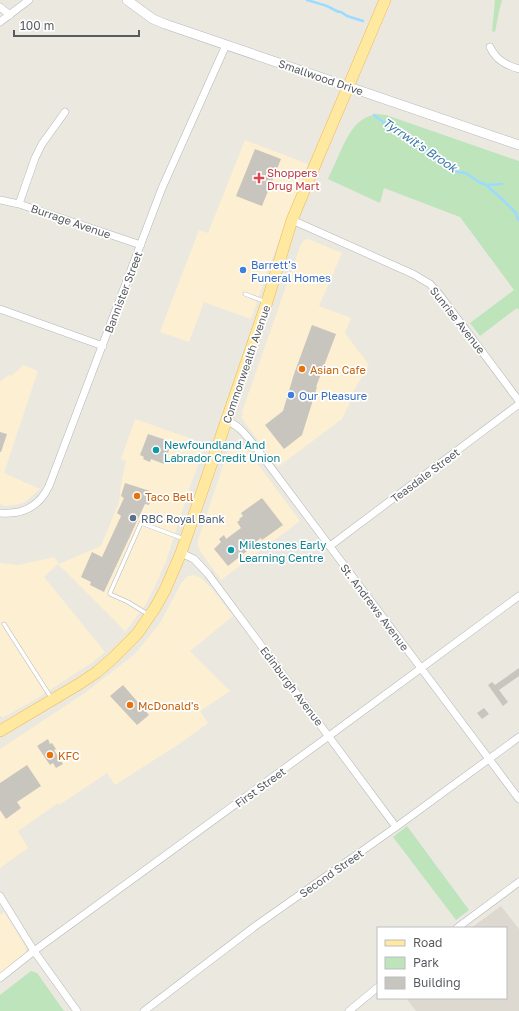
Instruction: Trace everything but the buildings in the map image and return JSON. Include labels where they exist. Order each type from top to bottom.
[{"type":"main road","name":"Commonwealth Avenue","points":[[0,731],[91,676],[113,658],[137,634],[166,590],[181,553],[267,302],[292,220],[384,0]]},
{"type":"street","points":[[0,22],[29,0]]},
{"type":"street","name":"Smallwood Drive","points":[[128,0],[142,11],[165,24],[519,145]]},
{"type":"street","points":[[0,7],[10,15]]},
{"type":"street","name":"Bannister Street","points":[[0,513],[14,514],[28,509],[40,500],[47,491],[169,171],[226,45]]},
{"type":"street","points":[[490,47],[494,55],[501,61],[508,66],[519,69]]},
{"type":"street","points":[[19,204],[35,158],[42,144],[65,112]]},
{"type":"street","name":"Burrage Avenue","points":[[0,200],[19,204],[141,245]]},
{"type":"street","name":"Sunrise Avenue","points":[[292,220],[413,274],[430,284],[519,403]]},
{"type":"street","points":[[0,309],[103,346]]},
{"type":"street","name":"Teasdale Street","points":[[330,546],[519,403]]},
{"type":"street","name":"St. Andrews Avenue","points":[[226,421],[236,426],[248,438],[519,799]]},
{"type":"street","name":"Edinburgh Avenue","points":[[181,553],[194,559],[208,574],[396,827]]},
{"type":"street","name":"First Street","points":[[0,978],[34,951],[519,596]]},
{"type":"street","name":"Second Street","points":[[144,1011],[254,927],[396,827],[519,737]]},
{"type":"street","points":[[458,927],[519,882]]},
{"type":"street","points":[[0,896],[34,951],[77,1011]]},
{"type":"street","points":[[349,1011],[377,988]]},
{"type":"lane","points":[[245,294],[267,302]]},
{"type":"lane","points":[[150,616],[128,602],[110,594],[141,523],[185,540]]},
{"type":"lane","points":[[4,624],[52,700]]},
{"type":"shaded area","points":[[245,140],[308,164],[251,319],[204,302],[189,342],[160,332],[199,230],[208,233]]},
{"type":"shaded area","points":[[308,239],[342,253],[319,306],[351,318],[345,333],[369,365],[350,397],[351,400],[342,419],[278,467],[241,416],[243,416],[242,412],[301,244],[304,240]]},
{"type":"shaded area","points":[[23,365],[38,371],[4,473],[40,489],[25,502],[6,506],[0,504],[0,382],[9,375],[11,376]]},
{"type":"shaded area","points":[[135,419],[206,444],[192,481],[166,561],[156,584],[146,604],[125,632],[58,564],[44,577],[105,652],[93,662],[36,699],[8,715],[3,717],[0,716],[0,563],[18,565],[54,557],[59,564],[101,546],[119,502],[126,461],[121,459]]},
{"type":"shaded area","points":[[237,445],[248,451],[300,521],[221,580],[200,551],[198,540],[228,451],[233,446]]},
{"type":"shaded area","points":[[194,575],[201,578],[213,590],[233,616],[190,651],[230,691],[200,711],[208,723],[179,744],[115,785],[107,773],[59,805],[58,803],[18,831],[28,848],[0,868],[0,749],[82,695],[135,654],[160,623],[182,582],[188,576]]},
{"type":"shaded area","points":[[501,906],[519,929],[519,1011],[416,1011],[407,999],[507,999],[507,927],[472,927]]},
{"type":"shaded area","points":[[4,912],[25,946],[26,953],[0,976],[0,915]]},
{"type":"green space","points":[[495,0],[502,0],[495,32],[492,31]]},
{"type":"green space","points":[[377,114],[386,115],[519,161],[519,310],[517,308],[480,336],[470,323],[514,290],[460,217],[384,188],[380,203],[328,179],[344,143],[354,127],[364,119]]},
{"type":"green space","points":[[407,826],[469,910],[456,920],[393,837]]},
{"type":"green space","points":[[31,971],[37,973],[64,1011],[0,1011],[0,995]]},
{"type":"waterway","name":"Tyrrwit's Brook","points":[[307,0],[363,21]]},
{"type":"waterway","name":"Tyrrwit's Brook","points":[[374,115],[383,122],[396,126],[427,149],[446,160],[457,172],[466,173],[486,185],[516,213],[519,220]]},
{"type":"waterway","points":[[486,185],[502,184]]},
{"type":"place","name":"Shoppers Drug Mart","points":[[259,178]]},
{"type":"place","name":"Barrett's Funeral Homes","points":[[243,270]]},
{"type":"place","name":"Asian Cafe","points":[[302,369]]},
{"type":"place","name":"Our Pleasure","points":[[291,395]]},
{"type":"place","name":"Newfoundland And Labrador Credit Union","points":[[156,450]]},
{"type":"place","name":"Taco Bell","points":[[137,496]]},
{"type":"place","name":"RBC Royal Bank","points":[[133,518]]},
{"type":"place","name":"Milestones Early Learning Centre","points":[[231,550]]},
{"type":"place","name":"McDonald's","points":[[130,705]]},
{"type":"place","name":"KFC","points":[[50,755]]}]
